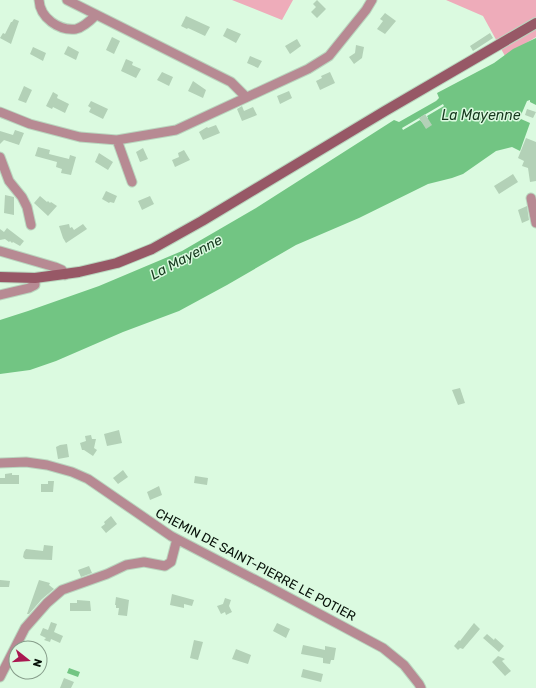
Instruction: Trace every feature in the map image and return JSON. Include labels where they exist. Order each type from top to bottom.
[{"type":"main road","points":[[0,277],[35,278],[65,275],[117,263],[152,249],[170,240],[535,24]]},
{"type":"street","points":[[39,0],[40,7],[48,19],[62,29],[78,29],[89,22],[96,15]]},
{"type":"street","points":[[66,0],[231,82],[246,97]]},
{"type":"street","points":[[0,112],[30,124],[80,137],[117,140],[176,130],[308,69],[329,56],[366,10],[372,0]]},
{"type":"street","points":[[117,140],[132,182]]},
{"type":"street","points":[[1,162],[9,181],[22,197],[27,207],[31,225]]},
{"type":"street","points":[[531,198],[536,223]]},
{"type":"street","points":[[0,251],[62,270],[65,275]]},
{"type":"street","points":[[0,295],[31,288],[35,284],[35,278]]},
{"type":"street","name":"CHEMIN DE SAINT-PIERRE LE POTIER","points":[[0,463],[26,462],[47,465],[72,472],[88,479],[148,521],[177,539],[383,648],[404,665],[421,688]]},
{"type":"street","points":[[0,678],[25,628],[47,602],[62,590],[107,574],[126,565],[144,562],[165,566],[171,562],[177,539]]},
{"type":"shaded area","points":[[232,0],[293,0],[282,20]]},
{"type":"shaded area","points":[[446,0],[536,0],[536,37],[505,56],[483,16]]},
{"type":"water","name":"La Mayenne","points":[[536,38],[536,105],[530,102],[530,100],[527,101],[518,122],[521,119],[530,123],[520,151],[512,147],[496,151],[463,174],[428,184],[359,218],[296,245],[179,311],[123,332],[56,361],[30,370],[0,374],[0,320],[99,286],[182,251],[256,208],[394,120],[399,122],[436,101],[439,98],[437,93],[494,63],[513,49]],"holes":[[[443,104],[444,106],[427,116],[428,118],[422,122],[420,120],[403,130],[402,128]]]},
{"type":"water","points":[[69,668],[80,672],[78,677],[67,673]]},
{"type":"building","points":[[317,0],[326,9],[317,18],[311,12],[316,7],[313,4]]},
{"type":"building","points":[[385,13],[396,21],[385,34],[377,29],[383,21],[380,19]]},
{"type":"building","points":[[186,16],[210,27],[205,36],[181,26]]},
{"type":"building","points":[[14,19],[19,21],[11,44],[0,38],[3,33],[5,34]]},
{"type":"building","points":[[227,28],[241,34],[236,43],[223,36]]},
{"type":"building","points":[[490,33],[493,38],[473,51],[470,46]]},
{"type":"building","points":[[112,37],[120,41],[114,54],[106,50]]},
{"type":"building","points":[[297,39],[301,46],[290,54],[285,46]]},
{"type":"building","points":[[356,45],[364,47],[362,58],[354,64],[349,57],[355,53]]},
{"type":"building","points":[[68,46],[79,52],[76,60],[64,54]]},
{"type":"building","points":[[33,47],[46,53],[43,61],[30,54]]},
{"type":"building","points":[[250,56],[262,61],[258,68],[247,63]]},
{"type":"building","points":[[126,59],[133,62],[132,65],[141,69],[136,78],[121,71]]},
{"type":"building","points":[[162,72],[173,77],[169,86],[157,80]]},
{"type":"building","points":[[330,72],[335,83],[320,90],[316,81],[322,78],[321,76]]},
{"type":"building","points":[[193,81],[206,90],[203,98],[188,91]]},
{"type":"building","points":[[24,86],[32,90],[26,103],[18,100]]},
{"type":"building","points":[[289,91],[292,98],[280,104],[277,96]]},
{"type":"building","points":[[53,92],[58,95],[57,98],[69,104],[65,113],[53,107],[52,109],[46,106]]},
{"type":"building","points":[[91,101],[108,109],[103,119],[89,112],[91,108],[88,106]]},
{"type":"building","points":[[242,106],[244,111],[253,107],[257,115],[242,121],[237,109]]},
{"type":"building","points":[[527,109],[536,112],[533,118],[525,115]]},
{"type":"building","points":[[425,114],[432,125],[426,129],[419,118]]},
{"type":"building","points":[[216,125],[220,133],[203,140],[199,132],[207,127]]},
{"type":"building","points":[[15,130],[24,133],[19,145],[4,140],[0,144],[0,131],[13,135]]},
{"type":"building","points":[[526,138],[536,142],[536,181],[530,182],[528,168],[522,166],[524,161],[518,158]]},
{"type":"building","points":[[38,147],[50,150],[49,154],[69,159],[70,155],[76,157],[71,175],[61,173],[62,169],[56,167],[57,162],[35,156]]},
{"type":"building","points":[[143,148],[148,159],[140,162],[136,152]]},
{"type":"building","points":[[184,150],[190,160],[175,167],[172,160],[179,157],[178,153]]},
{"type":"building","points":[[99,153],[113,162],[108,170],[95,162]]},
{"type":"building","points":[[513,174],[518,182],[499,194],[494,186]]},
{"type":"building","points":[[106,191],[117,196],[114,203],[109,203],[102,199]]},
{"type":"building","points":[[5,195],[14,197],[14,215],[4,213]]},
{"type":"building","points":[[40,196],[47,202],[51,202],[57,206],[48,216],[34,203]]},
{"type":"building","points":[[150,196],[154,204],[142,210],[138,201]]},
{"type":"building","points":[[527,206],[529,220],[522,223],[518,210]]},
{"type":"building","points":[[69,224],[70,228],[72,227],[74,230],[83,224],[87,229],[66,243],[59,226]]},
{"type":"building","points":[[7,228],[24,241],[20,246],[5,239],[0,240],[0,229],[4,232]]},
{"type":"building","points":[[460,388],[465,403],[458,405],[452,390]]},
{"type":"building","points":[[119,430],[122,443],[107,446],[104,434]]},
{"type":"building","points":[[91,435],[92,439],[96,439],[94,448],[97,450],[93,456],[82,450],[80,443],[86,441],[85,436]]},
{"type":"building","points":[[67,444],[69,457],[58,459],[56,447]]},
{"type":"building","points":[[123,470],[128,477],[118,484],[113,478]]},
{"type":"building","points":[[12,473],[12,475],[19,475],[19,484],[0,484],[0,478],[5,478],[5,474]]},
{"type":"building","points":[[195,476],[208,478],[207,485],[194,483]]},
{"type":"building","points":[[48,481],[54,481],[53,492],[41,492],[41,484],[48,484]]},
{"type":"building","points":[[159,486],[162,495],[150,500],[147,492]]},
{"type":"building","points":[[111,516],[117,524],[106,533],[101,527]]},
{"type":"building","points":[[44,545],[53,546],[52,560],[25,559],[23,557],[26,549],[43,551]]},
{"type":"building","points":[[89,566],[92,573],[81,577],[78,570]]},
{"type":"building","points":[[0,580],[10,581],[9,587],[0,587]]},
{"type":"building","points":[[39,580],[50,583],[49,585],[54,589],[42,599],[29,614],[27,614]]},
{"type":"building","points":[[172,594],[194,600],[192,606],[184,604],[184,608],[170,605]]},
{"type":"building","points":[[116,597],[129,600],[127,616],[118,615],[119,608],[116,608],[115,605]]},
{"type":"building","points":[[225,598],[231,600],[229,606],[232,612],[226,615],[225,612],[221,614],[217,606],[223,604]]},
{"type":"building","points":[[77,600],[90,601],[91,611],[70,611],[70,603],[77,603]]},
{"type":"building","points":[[51,622],[57,624],[54,632],[63,636],[60,643],[51,639],[50,642],[48,640],[44,640],[46,638],[40,635],[43,628],[48,630]]},
{"type":"building","points":[[277,623],[290,629],[286,638],[273,631]]},
{"type":"building","points":[[474,623],[480,629],[463,649],[460,648],[458,650],[454,646],[459,640],[460,641]]},
{"type":"building","points":[[487,634],[494,640],[495,638],[504,646],[499,652],[483,638]]},
{"type":"building","points":[[194,640],[203,642],[198,660],[190,658]]},
{"type":"building","points":[[303,645],[325,650],[325,646],[336,648],[334,660],[331,660],[330,664],[323,663],[323,658],[301,654]]},
{"type":"building","points":[[236,649],[251,655],[248,664],[232,659]]},
{"type":"building","points":[[498,656],[505,659],[502,661],[511,671],[505,676],[492,662]]},
{"type":"building","points":[[303,669],[323,674],[321,682],[301,677]]},
{"type":"building","points":[[64,678],[74,682],[71,688],[60,688]]}]
